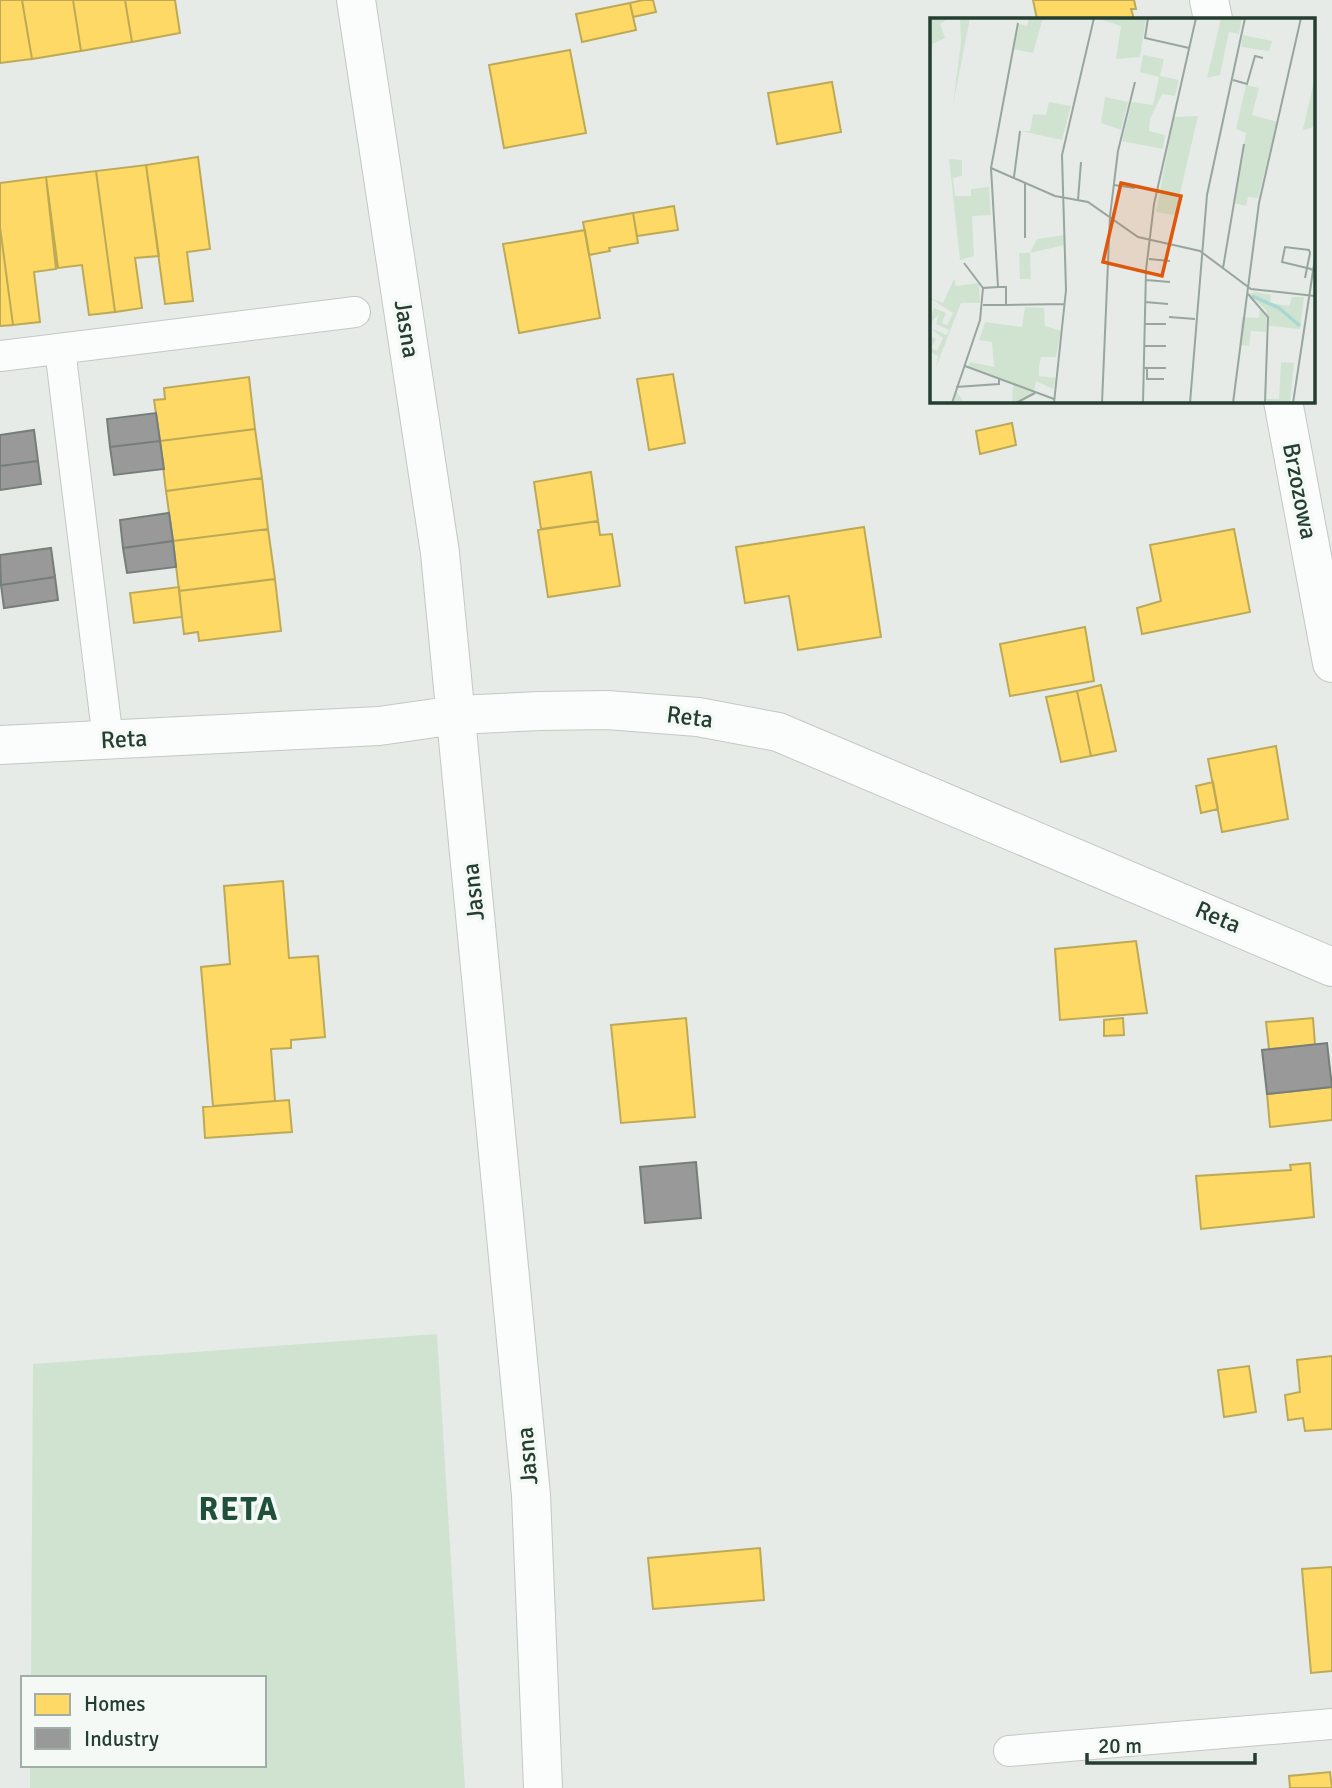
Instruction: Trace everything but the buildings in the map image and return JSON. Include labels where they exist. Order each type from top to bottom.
[{"type":"street","name":"Jasna","points":[[356,0],[440,554],[531,1495],[543,1788]]},
{"type":"street","points":[[1209,0],[1213,18]]},
{"type":"street","name":"Brzozowa","points":[[1283,402],[1332,663]]},
{"type":"street","name":"Reta","points":[[0,745],[379,726],[456,715],[607,710],[698,716],[778,732],[1332,967]]},
{"type":"lane","points":[[0,356],[355,312]]},
{"type":"lane","points":[[60,349],[108,740]]},
{"type":"lane","points":[[1009,1751],[1332,1724]]},
{"type":"green space","points":[[437,1334],[465,1788],[30,1788],[30,1767],[266,1767],[266,1676],[31,1676],[33,1364]]},
{"type":"district","name":"RETA","points":[[239,1509]]}]
